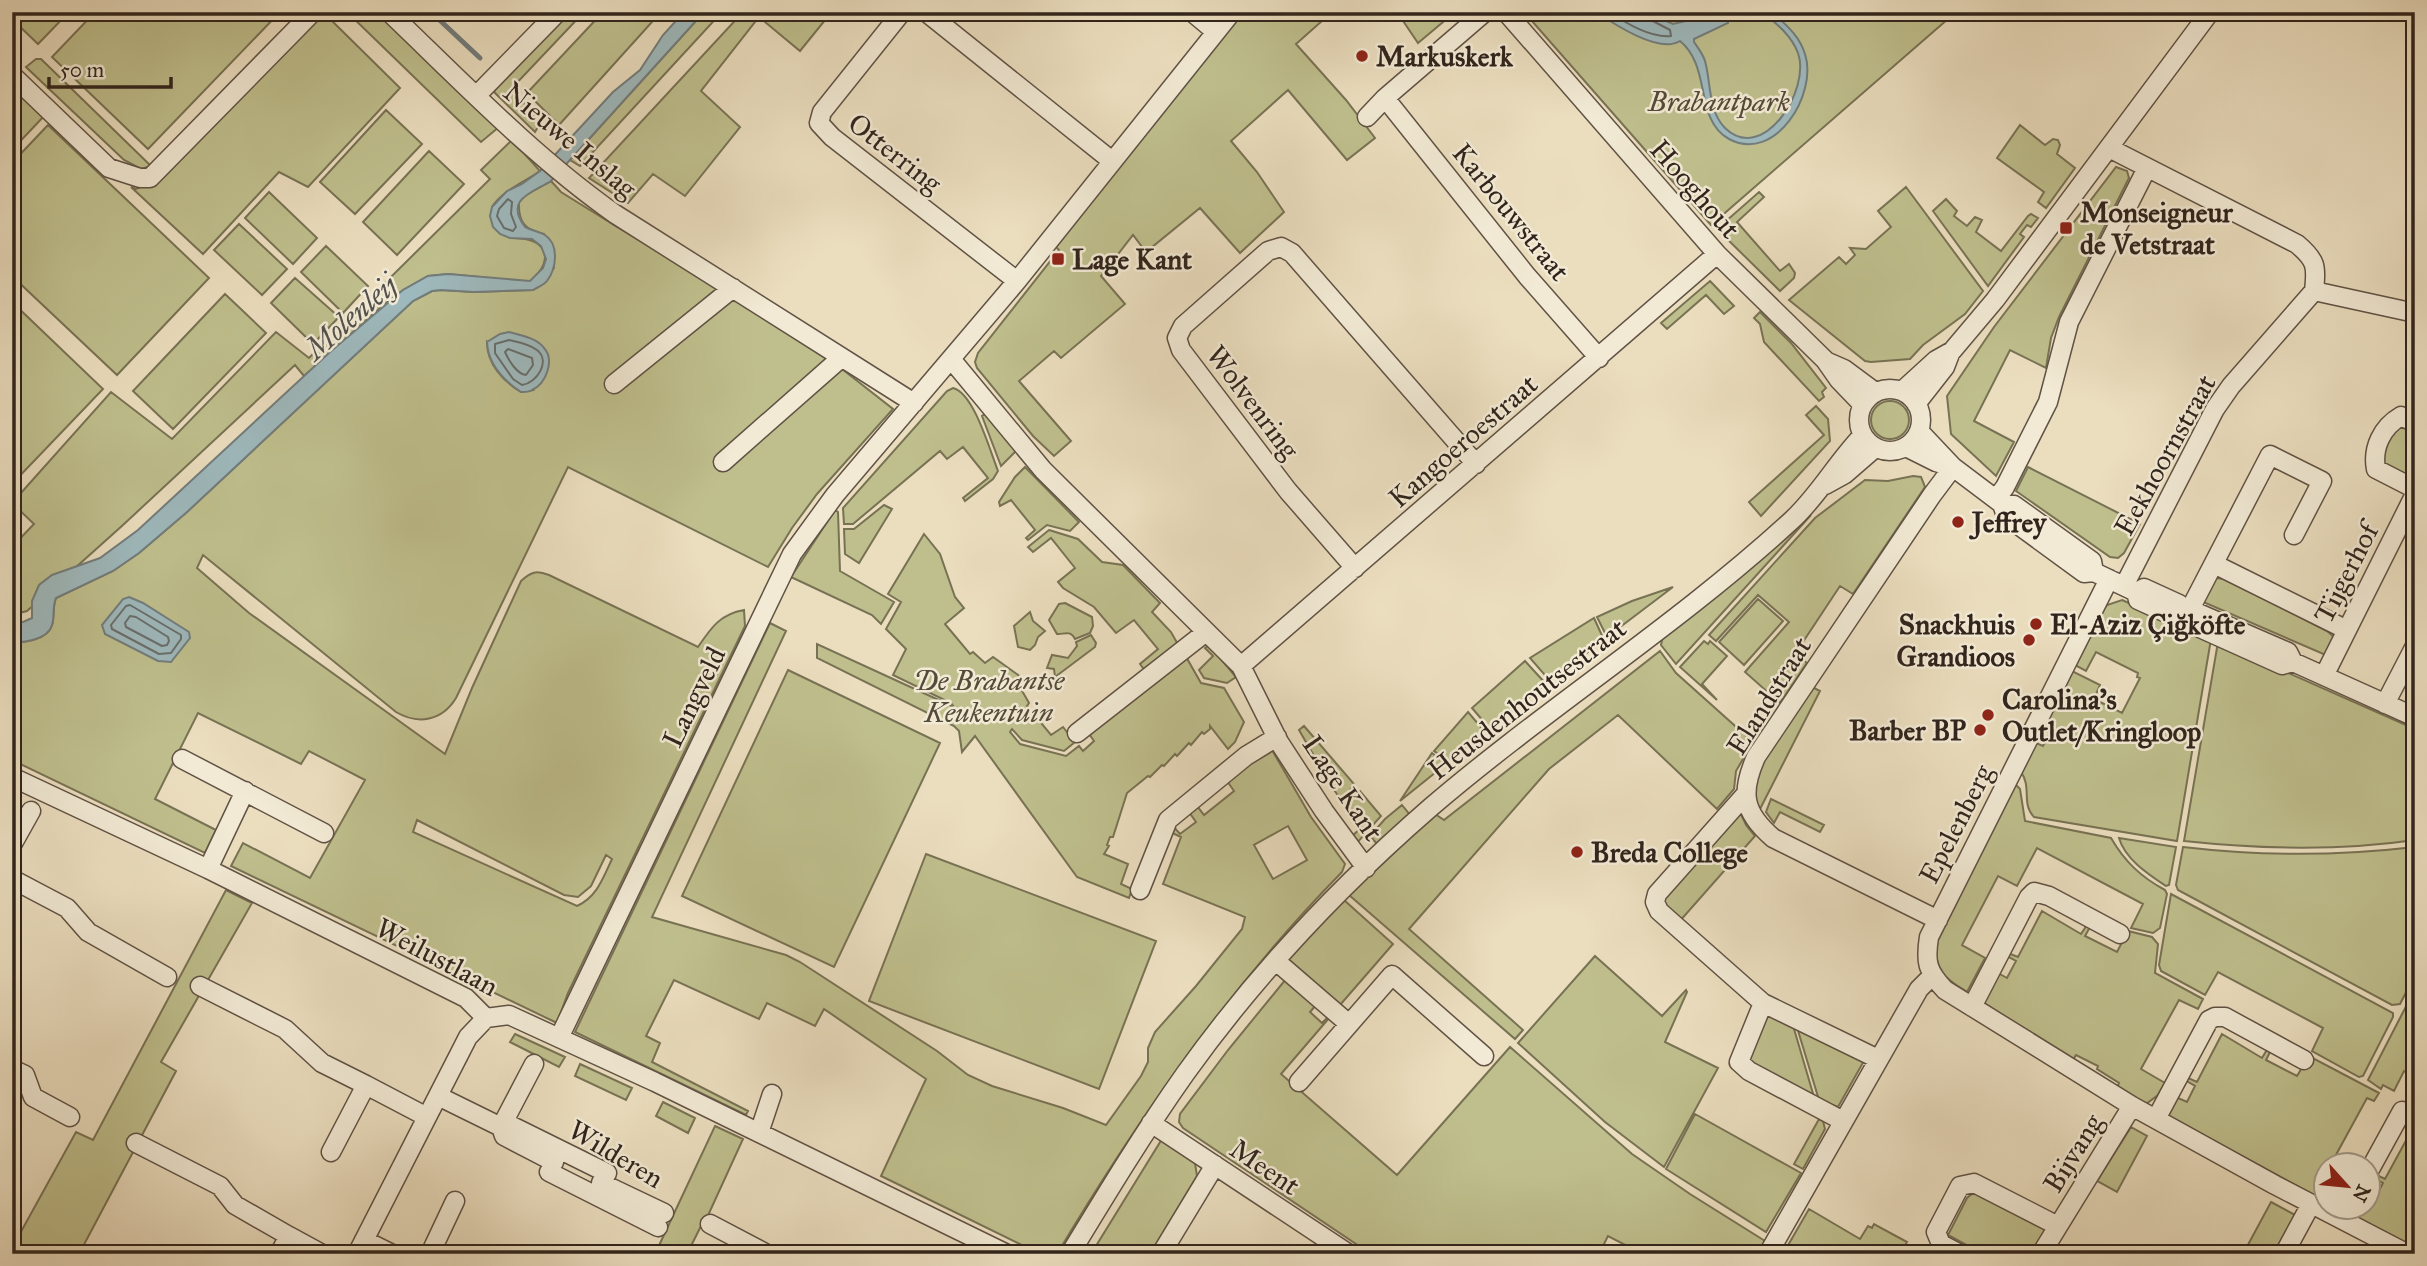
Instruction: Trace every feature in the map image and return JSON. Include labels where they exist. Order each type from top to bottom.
[{"type":"street","points":[[12,75],[109,168],[140,178],[150,178],[313,12]]},
{"type":"street","name":"Nieuwe Inslag","points":[[389,12],[568,181],[615,214],[914,403]]},
{"type":"street","points":[[476,96],[558,12]]},
{"type":"street","name":"Otterring","points":[[901,12],[822,112],[819,123],[832,137],[1017,281]]},
{"type":"street","points":[[926,12],[1112,161]]},
{"type":"street","points":[[1192,12],[1216,32]]},
{"type":"street","points":[[914,403],[1017,281],[1232,12]]},
{"type":"street","points":[[1367,117],[1385,98],[1485,12]]},
{"type":"street","name":"Hooghout","points":[[1506,12],[1717,254],[1825,360],[1839,380],[1869,399]]},
{"type":"street","points":[[1916,404],[1945,367],[1952,351],[1995,300],[2210,12]]},
{"type":"street","name":"Karbouwstraat","points":[[1385,98],[1527,276],[1599,358]]},
{"type":"street","points":[[2109,148],[2297,244],[2311,256],[2317,270],[2314,291],[2415,313]]},
{"type":"street","points":[[1999,502],[2048,402],[2068,322],[2147,168]]},
{"type":"street","name":"Wolvenring","points":[[1355,568],[1288,491],[1181,350],[1177,338],[1183,326],[1268,251],[1281,247],[1292,253],[1476,464]]},
{"type":"street","name":"Kangoeroestraat","points":[[1241,666],[1717,254]]},
{"type":"street","points":[[614,384],[733,288]]},
{"type":"street","name":"Eekhoornstraat","points":[[2116,582],[2214,409],[2314,291]]},
{"type":"street","points":[[1902,391],[1936,360],[1952,351]]},
{"type":"street","points":[[723,462],[841,358]]},
{"type":"street","name":"Lage Kant","points":[[951,359],[1043,470],[1241,666],[1277,737],[1324,811],[1366,869]]},
{"type":"street","points":[[1886,389],[1902,391],[1916,404],[1921,420],[1919,431],[1906,447],[1891,452],[1868,442],[1858,420],[1869,399],[1886,389]]},
{"type":"street","name":"Langveld","points":[[559,1038],[792,554],[835,495],[914,403]]},
{"type":"street","name":"Tijgerhof","points":[[2324,676],[2415,491],[2376,469],[2373,454],[2388,423],[2401,416],[2415,423]]},
{"type":"street","points":[[1919,431],[1953,467],[1999,502],[2006,516],[2084,573],[2116,582],[2138,600],[2173,616],[2186,614]]},
{"type":"street","name":"Heusdenhoutsestraat","points":[[1070,1254],[1187,1072],[1276,961],[1366,869],[1430,808],[1503,748],[1742,563],[1794,518],[1819,489],[1845,474],[1868,442]]},
{"type":"street","points":[[1906,447],[1953,467]]},
{"type":"street","points":[[2186,614],[2270,455],[2322,481],[2294,535]]},
{"type":"street","name":"Elandstraat","points":[[1938,920],[1773,838],[1759,825],[1750,811],[1745,794],[1748,776],[1756,757],[1953,467]]},
{"type":"street","points":[[2214,564],[2347,630]]},
{"type":"street","name":"Epelenberg","points":[[1932,976],[1926,957],[1929,937],[2116,582]]},
{"type":"street","points":[[2186,614],[2193,625],[2282,666],[2292,662],[2415,717]]},
{"type":"street","points":[[1077,733],[1206,632]]},
{"type":"street","points":[[2385,704],[2414,648]]},
{"type":"street","name":"Lage Kant","points":[[1140,890],[1168,820],[1246,756],[1277,737]]},
{"type":"street","points":[[182,759],[324,833]]},
{"type":"street","name":"Weilustlaan","points":[[12,777],[208,869],[466,998],[486,1018],[509,1015],[759,1133],[982,1248],[1007,1254]]},
{"type":"street","points":[[208,869],[245,791]]},
{"type":"street","points":[[1745,794],[1657,894],[1655,902],[1659,911],[1763,1003],[1878,1059]]},
{"type":"street","points":[[12,845],[31,811]]},
{"type":"street","points":[[12,879],[67,908],[88,932],[167,977]]},
{"type":"street","points":[[1972,1007],[2034,892],[2049,896],[2120,934]]},
{"type":"street","points":[[1276,961],[1349,1024]]},
{"type":"street","points":[[1299,1082],[1392,975],[1484,1056]]},
{"type":"street","points":[[1768,1254],[1919,989],[1932,976],[1945,990],[2132,1106],[2311,1204],[2284,1254]]},
{"type":"street","points":[[200,986],[285,1029],[322,1063],[427,1117]]},
{"type":"street","points":[[1763,1003],[1739,1062],[1749,1071],[1843,1121]]},
{"type":"street","points":[[2156,1119],[2209,1020],[2215,1017],[2225,1017],[2304,1060]]},
{"type":"street","points":[[392,1254],[361,1247],[468,1037],[486,1018]]},
{"type":"street","points":[[534,1064],[502,1127],[503,1136],[552,1167],[661,1220]]},
{"type":"street","points":[[12,1069],[25,1075],[33,1097],[70,1117]]},
{"type":"street","points":[[331,1152],[366,1086]]},
{"type":"street","points":[[759,1133],[772,1094]]},
{"type":"street","name":"Wilderen","points":[[438,1096],[502,1127],[510,1125],[607,1173],[598,1189]]},
{"type":"street","name":"Bijvang","points":[[2041,1254],[2132,1106]]},
{"type":"street","points":[[2381,1150],[2402,1111],[2415,1118]]},
{"type":"street","name":"Meent","points":[[1152,1123],[1349,1254]]},
{"type":"street","points":[[136,1143],[220,1186],[235,1205],[323,1254]]},
{"type":"street","points":[[1161,1254],[1215,1165]]},
{"type":"street","name":"Bijvang","points":[[1960,1254],[1941,1244],[1936,1232],[1960,1186],[1974,1183],[2058,1226]]},
{"type":"street","points":[[430,1254],[456,1202]]},
{"type":"street","points":[[2356,1220],[2407,1254]]},
{"type":"street","points":[[710,1224],[767,1254]]},
{"type":"street","points":[[279,1254],[289,1236]]},
{"type":"green space","points":[[12,12],[69,12],[38,44],[12,19]]},
{"type":"green space","points":[[95,12],[280,12],[148,149],[52,57]]},
{"type":"green space","points":[[320,12],[400,88],[308,187],[279,172],[203,254],[131,187],[136,189],[156,181]]},
{"type":"green space","points":[[347,12],[381,12],[499,127],[481,142]]},
{"type":"green space","points":[[568,12],[584,12],[511,89],[541,122],[535,132],[494,92]]},
{"type":"green space","points":[[603,12],[661,12],[559,125],[527,93]]},
{"type":"green space","points":[[704,12],[722,12],[580,166],[570,160]]},
{"type":"green space","points":[[743,12],[830,14],[800,51],[759,17],[701,91],[740,127],[685,196],[653,174],[628,203],[589,178]]},
{"type":"green space","points":[[1243,12],[1332,12],[1296,44],[1346,100],[1375,138],[1347,160],[1288,90],[1231,141],[1257,172],[1284,212],[1240,253],[1200,208],[1146,252],[1133,235],[1101,276],[1125,304],[1061,358],[1054,351],[1019,381],[1071,441],[1054,456],[1033,436],[977,368],[975,362],[978,353],[1059,250],[1056,247]]},
{"type":"green space","points":[[1397,12],[1455,12],[1418,43]]},
{"type":"green space","name":"Brabantpark","points":[[1524,12],[1956,12],[1711,225]]},
{"type":"green space","points":[[36,59],[41,59],[151,166],[141,169],[124,160],[26,67]]},
{"type":"green space","points":[[12,84],[45,115],[12,150]]},
{"type":"green space","points":[[386,110],[422,144],[355,214],[320,182]]},
{"type":"green space","points":[[48,125],[209,278],[117,375],[12,276],[12,163]]},
{"type":"green space","points":[[2020,125],[2045,145],[2053,139],[2058,140],[2060,145],[2057,154],[2075,168],[2046,208],[2038,202],[2044,192],[1997,158]]},
{"type":"green space","points":[[512,140],[540,171],[508,191],[492,207],[510,238],[532,241],[543,250],[543,264],[530,282],[448,274],[428,276],[403,290],[304,376],[295,365],[27,611],[12,615],[12,547],[34,524],[12,503],[111,392],[172,439],[276,332],[309,358],[490,179],[481,170]]},
{"type":"green space","points":[[429,151],[464,184],[397,255],[363,222]]},
{"type":"green space","points":[[2116,167],[2127,171],[2129,178],[2059,317],[2051,338],[2046,368],[2010,350],[1974,421],[2014,442],[1996,476],[1951,434],[1947,396],[1994,327]]},
{"type":"green space","points":[[551,181],[561,192],[719,287],[610,379],[730,296],[827,359],[725,470],[842,369],[893,409],[817,494],[768,567],[568,467],[456,698],[444,712],[429,718],[413,719],[396,712],[203,555],[197,568],[249,613],[445,754],[521,581],[531,574],[537,572],[549,575],[698,647],[722,618],[744,610],[745,626],[568,993],[557,1023],[231,866],[243,843],[310,878],[365,780],[309,751],[301,764],[198,713],[155,799],[216,830],[205,853],[12,760],[12,643],[46,634],[52,625],[56,598],[113,571],[139,553],[187,512],[413,301],[432,291],[441,290],[533,290],[554,268],[544,234],[527,227],[521,220],[519,202],[525,195]],"holes":[[[487,342],[533,390],[521,392],[502,377],[493,365]],[[417,820],[564,895],[578,897],[591,886],[606,855],[612,859],[590,898],[577,906],[413,832]]]},
{"type":"green space","points":[[1906,187],[1983,291],[1965,314],[1923,345],[1910,359],[1865,361],[1789,300],[1839,257],[1846,264],[1855,255],[1850,248],[1866,249],[1891,227],[1878,211]]},
{"type":"green space","points":[[269,192],[317,238],[293,264],[245,218]]},
{"type":"green space","points":[[1759,192],[1764,197],[1737,222],[1780,271],[1789,264],[1795,273],[1794,278],[1780,291],[1717,229]]},
{"type":"green space","points":[[1946,199],[1957,211],[1954,216],[1967,226],[1975,217],[1982,220],[1976,232],[2001,251],[2028,216],[2031,214],[2038,218],[2020,234],[2024,237],[1988,286],[1933,211]]},
{"type":"green space","points":[[239,224],[287,269],[262,295],[214,250]]},
{"type":"green space","points":[[326,246],[368,286],[343,313],[301,272]]},
{"type":"green space","points":[[295,278],[339,317],[313,344],[271,303]]},
{"type":"green space","points":[[1710,281],[1734,306],[1724,314],[1706,295],[1667,329],[1661,323]]},
{"type":"green space","points":[[225,294],[266,333],[173,429],[133,391]]},
{"type":"green space","points":[[12,302],[103,389],[12,484]]},
{"type":"green space","points":[[1760,312],[1791,343],[1826,388],[1822,392],[1824,397],[1819,401],[1764,342],[1760,324],[1754,318]]},
{"type":"green space","points":[[953,388],[968,400],[980,424],[998,471],[993,479],[965,501],[963,498],[988,478],[963,447],[947,459],[940,451],[853,524],[844,524],[843,508],[947,391]]},
{"type":"green space","points":[[1890,401],[1903,407],[1909,420],[1903,433],[1890,439],[1877,433],[1871,420],[1877,407]]},
{"type":"green space","points":[[1816,406],[1828,419],[1830,441],[1761,516],[1749,502],[1824,435],[1806,415]]},
{"type":"green space","points":[[985,414],[1017,450],[1001,466],[982,416]]},
{"type":"green space","points":[[2401,425],[2415,430],[2415,482],[2382,464],[2382,452],[2386,442],[2392,432]]},
{"type":"green space","points":[[1025,467],[1079,522],[1070,531],[1047,525],[1028,540],[1026,538],[1035,530],[1011,500],[1000,506],[999,502],[1015,477]]},
{"type":"green space","points":[[2028,467],[2140,524],[2124,553],[2118,558],[2110,557],[2016,491]]},
{"type":"green space","points":[[1921,477],[1925,487],[1853,594],[1840,586],[1795,654],[1807,663],[1780,703],[1745,672],[1789,622],[1758,595],[1716,641],[1709,635],[1815,518],[1865,480],[1888,481]]},
{"type":"green space","points":[[884,505],[892,509],[859,563],[845,554],[844,529],[854,529]]},
{"type":"green space","points":[[835,510],[838,512],[840,571],[894,602],[881,624],[872,615],[791,577]]},
{"type":"green space","points":[[1811,515],[1676,664],[1661,645],[1663,635]]},
{"type":"green space","points":[[1049,530],[1078,539],[1102,562],[1123,565],[1160,603],[1152,612],[1171,632],[1180,648],[1146,672],[1140,664],[1158,649],[1134,620],[1116,633],[1094,607],[1058,582],[1075,568],[1051,538],[1033,552],[1028,547]]},
{"type":"green space","name":"De Brabantse Keukentuin","points":[[924,534],[940,554],[955,597],[964,608],[945,624],[970,654],[973,652],[985,663],[993,657],[1028,682],[1021,689],[1029,703],[1027,706],[1051,735],[1063,727],[1075,742],[1064,751],[1022,740],[1012,729],[1010,732],[1020,744],[1066,756],[1079,746],[1083,751],[1094,741],[1087,731],[1185,655],[1201,683],[1224,688],[1244,722],[1235,742],[1228,749],[1210,726],[1210,729],[1204,734],[1202,732],[1191,745],[1189,743],[1177,756],[1175,754],[1164,766],[1127,793],[1113,837],[1110,837],[1104,854],[1128,864],[1121,884],[1132,889],[1129,898],[1077,877],[975,736],[962,752],[959,731],[954,726],[817,658],[817,644],[954,707],[951,703],[893,675],[906,649],[886,629],[901,602],[888,594]]},
{"type":"green space","points":[[2216,578],[2225,579],[2327,631],[2334,637],[2334,645],[2328,656],[2201,601]]},
{"type":"green space","points":[[1673,587],[1607,637],[1597,617]]},
{"type":"green space","points":[[1758,599],[1783,621],[1744,665],[1719,642]]},
{"type":"green space","points":[[2122,600],[2211,639],[2177,841],[2034,817],[2028,807],[2026,784],[2021,772],[2036,743],[2043,746],[2050,733],[2043,729],[2072,671],[2100,685],[2094,699],[2122,713],[2140,678],[2137,677],[2138,673],[2096,652],[2086,671],[2075,665],[2102,611],[2107,605]]},
{"type":"green space","points":[[1065,603],[1092,617],[1093,626],[1090,633],[1075,639],[1069,633],[1057,634],[1049,620],[1059,604]]},
{"type":"green space","points":[[1030,612],[1033,621],[1045,631],[1030,650],[1018,647],[1014,626]]},
{"type":"green space","points":[[1594,618],[1604,640],[1550,681],[1530,658]]},
{"type":"green space","points":[[770,623],[786,631],[652,917],[786,955],[937,1051],[968,1075],[992,1086],[1063,1108],[1106,1125],[1141,1076],[1148,1062],[1148,1048],[1155,1032],[1242,929],[1245,917],[1163,884],[1181,837],[1170,832],[1172,825],[1180,834],[1196,822],[1189,812],[1197,806],[1204,815],[1234,791],[1227,781],[1250,762],[1272,750],[1311,817],[1345,864],[1342,872],[1262,961],[1188,1054],[1120,1153],[1057,1254],[1040,1254],[881,1176],[926,1079],[824,1009],[815,1026],[767,1003],[759,1019],[674,980],[646,1036],[660,1043],[652,1062],[748,1111],[746,1115],[575,1032]],"holes":[[[1288,826],[1307,860],[1273,879],[1254,845]]]},
{"type":"green space","points":[[1091,635],[1096,643],[1095,647],[1055,677],[1054,669],[1047,668],[1052,655],[1068,658],[1077,646],[1076,642]]},
{"type":"green space","points":[[1704,641],[1708,644],[1710,641],[1727,656],[1702,684],[1717,700],[1680,667]]},
{"type":"green space","points":[[2218,642],[2415,729],[2415,840],[2300,848],[2184,841]]},
{"type":"green space","points":[[1209,645],[1236,677],[1227,683],[1204,678],[1199,670],[1213,656],[1205,648]]},
{"type":"green space","points":[[1660,651],[1676,673],[1753,742],[1736,771],[1734,789],[1717,809],[1618,715],[1549,769],[1409,929],[1523,1030],[1515,1039],[1349,895],[1435,814],[1444,820]]},
{"type":"green space","points":[[1525,661],[1546,684],[1490,729],[1472,708]]},
{"type":"green space","points":[[788,670],[940,743],[834,967],[682,896]]},
{"type":"green space","points":[[1812,687],[1820,691],[1758,813],[1753,799],[1756,773]]},
{"type":"green space","points":[[1468,712],[1485,732],[1449,761],[1434,751]]},
{"type":"green space","points":[[1304,726],[1354,784],[1350,790],[1354,795],[1360,791],[1381,816],[1356,844],[1351,837],[1361,828],[1332,787],[1299,730]]},
{"type":"green space","points":[[1432,753],[1446,764],[1400,801]]},
{"type":"green space","points":[[2015,784],[2020,789],[2025,821],[2111,838],[2134,868],[2165,890],[2167,894],[2160,928],[2153,933],[2131,928],[2143,904],[2037,848],[2017,886],[1998,876],[1962,945],[1985,958],[1967,992],[1943,974],[1935,946]]},
{"type":"green space","points":[[1771,799],[1824,825],[1820,832],[1780,812],[1774,823],[1766,812]]},
{"type":"green space","points":[[1402,805],[1410,815],[1378,845],[1370,836]]},
{"type":"green space","points":[[1739,810],[1755,836],[1679,922],[1663,905],[1663,899]]},
{"type":"green space","points":[[2119,838],[2176,847],[2169,885],[2166,886],[2138,865],[2126,853]]},
{"type":"green space","points":[[2183,847],[2299,854],[2415,847],[2415,975],[2400,1004],[2392,1005],[2178,890],[2176,885]]},
{"type":"green space","points":[[926,854],[1156,941],[1099,1089],[869,1001]]},
{"type":"green space","points":[[226,890],[252,903],[161,1062],[176,1071],[79,1254],[12,1254],[12,1248],[76,1132],[93,1140]]},
{"type":"green space","points":[[2171,894],[2393,1013],[2363,1076],[2359,1077],[2312,1051],[2323,1028],[2218,972],[2205,995],[2161,971],[2159,965]]},
{"type":"green space","points":[[1344,900],[1393,944],[1340,1005],[1288,959]]},
{"type":"green space","points":[[2042,911],[2081,934],[2087,925],[2090,927],[2085,936],[2117,952],[2128,931],[2152,937],[2158,944],[2155,973],[2203,999],[2198,1009],[2179,1000],[2141,1069],[2165,1083],[2158,1095],[2146,1104],[2117,1088],[2119,1083],[2097,1069],[2098,1066],[2076,1055],[2073,1060],[1981,1001],[1998,973],[2007,978],[2016,961],[2007,956],[2008,953],[2018,957]]},
{"type":"green space","points":[[1595,956],[1662,1016],[1686,990],[1665,1042],[1718,1068],[1664,1167],[1605,1122],[1518,1043]]},
{"type":"green space","points":[[1286,979],[1316,1005],[1310,1012],[1322,1023],[1330,1017],[1281,1074],[1397,1175],[1510,1047],[1632,1154],[1765,1241],[1757,1254],[1643,1254],[1608,1236],[1599,1254],[1371,1254],[1183,1128],[1179,1122],[1180,1114]]},
{"type":"green space","points":[[2415,989],[2415,1077],[2404,1071],[2394,1091],[2383,1085],[2381,1089],[2368,1080]]},
{"type":"green space","points":[[1771,1015],[1792,1022],[1814,1097],[1752,1064],[1749,1059],[1765,1018]]},
{"type":"green space","points":[[1796,1024],[1865,1059],[1838,1107],[1819,1100]]},
{"type":"green space","points":[[515,1034],[565,1057],[559,1067],[510,1042]]},
{"type":"green space","points":[[2222,1034],[2262,1058],[2268,1048],[2271,1050],[2266,1060],[2297,1076],[2309,1056],[2379,1093],[2374,1101],[2367,1098],[2339,1150],[2312,1150],[2312,1194],[2168,1116],[2176,1097],[2187,1102],[2195,1086],[2185,1080],[2186,1077],[2197,1082]]},
{"type":"green space","points":[[580,1064],[632,1088],[626,1100],[575,1076]]},
{"type":"green space","points":[[663,1102],[695,1118],[688,1133],[656,1116]]},
{"type":"green space","points":[[1695,1114],[1801,1173],[1766,1232],[1666,1169]]},
{"type":"green space","points":[[1819,1119],[1823,1121],[1825,1129],[1803,1169],[1794,1164]]},
{"type":"green space","points":[[715,1126],[743,1139],[705,1222],[687,1254],[655,1254]]},
{"type":"green space","points":[[2131,1127],[2147,1136],[2117,1192],[2097,1181]]},
{"type":"green space","points":[[2409,1135],[2415,1139],[2415,1248],[2363,1220],[2382,1220],[2382,1178],[2385,1179]]},
{"type":"green space","points":[[1162,1139],[1195,1163],[1197,1176],[1150,1254],[1091,1254]]},
{"type":"green space","points":[[1973,1193],[1982,1194],[2039,1224],[2044,1230],[2044,1238],[2034,1254],[1983,1254],[1948,1235],[1967,1198]]},
{"type":"green space","points":[[2271,1202],[2297,1216],[2277,1254],[2243,1254]]},
{"type":"green space","points":[[1809,1209],[1860,1239],[1868,1226],[1872,1228],[1874,1224],[1907,1242],[1900,1254],[1796,1254],[1787,1247]]},
{"type":"water","points":[[684,12],[704,12],[551,181],[529,193],[519,203],[519,217],[525,227],[545,235],[553,245],[554,264],[546,282],[533,290],[432,291],[413,301],[187,512],[139,553],[113,571],[56,598],[52,625],[46,634],[12,643],[12,623],[32,618],[32,601],[39,585],[52,575],[100,558],[138,530],[330,352],[403,290],[428,276],[448,274],[530,281],[543,268],[546,259],[541,246],[532,239],[510,238],[500,234],[493,227],[490,216],[492,207],[507,191],[540,171],[613,92],[640,70],[663,35]]},
{"type":"water","points":[[1596,12],[1645,12],[1673,24],[1708,12],[1727,12],[1728,23],[1694,39],[1694,42],[1705,61],[1713,105],[1720,121],[1725,128],[1740,137],[1754,137],[1768,130],[1781,118],[1791,103],[1800,68],[1798,53],[1792,41],[1762,12],[1772,12],[1796,36],[1805,54],[1805,88],[1799,105],[1777,134],[1762,142],[1746,144],[1729,139],[1718,130],[1711,119],[1696,65],[1690,52],[1680,41],[1661,44],[1649,41]]},
{"type":"water","points":[[509,332],[528,337],[541,345],[547,353],[549,365],[545,377],[530,391],[521,392],[508,382],[490,357],[487,342]]},
{"type":"water","points":[[129,597],[189,632],[190,638],[171,662],[158,661],[105,634],[102,625],[123,599]]},
{"type":"waterway","points":[[431,12],[480,58]]},
{"type":"place","name":"Markuskerk","points":[[1362,56]]},
{"type":"place","name":"Monseigneur de Vetstraat","points":[[2066,228]]},
{"type":"place","name":"Lage Kant","points":[[1058,259]]},
{"type":"place","name":"Jeffrey","points":[[1958,522]]},
{"type":"place","name":"El-Aziz Çiğköfte","points":[[2036,624]]},
{"type":"place","name":"Snackhuis Grandioos","points":[[2029,640]]},
{"type":"place","name":"Carolina's Outlet/Kringloop","points":[[1988,715]]},
{"type":"place","name":"Barber BP","points":[[1980,730]]},
{"type":"place","name":"Breda College","points":[[1577,852]]},
{"type":"water label","name":"Molenleij","points":[[351,317]]}]
